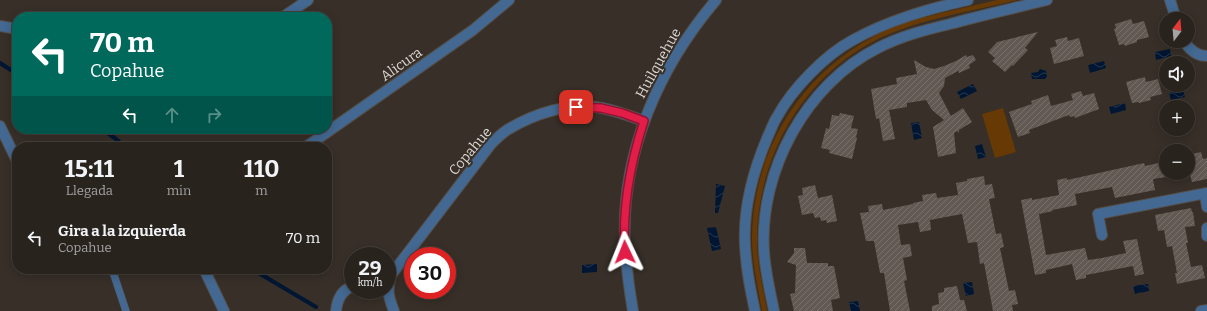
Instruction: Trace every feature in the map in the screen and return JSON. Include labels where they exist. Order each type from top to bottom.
[{"type":"street","points":[[290,12],[308,0]]},
{"type":"street","name":"Alicura","points":[[332,129],[473,30],[509,0]]},
{"type":"street","name":"Huilquehue","points":[[633,311],[626,264],[624,223],[632,165],[644,121],[664,75],[702,16],[716,0]]},
{"type":"street","points":[[755,311],[748,275],[745,244],[746,212],[751,183],[760,153],[777,116],[797,89],[822,62],[852,40],[886,24],[925,10],[968,0]]},
{"type":"street","points":[[774,311],[764,251],[765,214],[772,182],[781,153],[800,119],[825,88],[852,64],[878,48],[911,34],[1047,0]]},
{"type":"street","points":[[1170,0],[1174,12]]},
{"type":"street","points":[[0,26],[12,28]]},
{"type":"street","points":[[1188,48],[1202,56],[1207,56]]},
{"type":"street","name":"Copahue","points":[[396,268],[491,144],[506,131],[524,121],[551,110],[576,107],[601,108],[622,113],[644,121]]},
{"type":"street","points":[[0,126],[12,151]]},
{"type":"street","name":"Alicura","points":[[313,142],[325,134]]},
{"type":"street","points":[[1102,235],[1098,214],[1206,194],[1207,207]]},
{"type":"street","points":[[1207,228],[1207,236]]},
{"type":"street","points":[[206,274],[224,311]]},
{"type":"street","points":[[336,311],[338,299],[344,291]]},
{"type":"street","name":"Copahue","points":[[388,299],[394,311]]},
{"type":"street","points":[[1201,311],[1207,310]]},
{"type":"lane","points":[[114,274],[126,311]]},
{"type":"shaded area","points":[[997,0],[1018,0],[911,26],[878,39],[851,55],[827,75],[806,98],[789,124],[775,151],[765,181],[759,211],[757,242],[759,268],[767,311],[762,311],[752,248],[755,203],[763,170],[775,138],[792,110],[813,83],[837,60],[866,41],[909,21]]},
{"type":"shaded area","points":[[1003,108],[1016,152],[995,158],[982,114]]},
{"type":"water","points":[[1170,49],[1171,56],[1159,56],[1159,59],[1156,60],[1155,52]]},
{"type":"water","points":[[1104,61],[1106,68],[1090,73],[1088,65]]},
{"type":"water","points":[[1040,69],[1046,71],[1047,76],[1045,79],[1032,79],[1031,73],[1038,72]]},
{"type":"water","points":[[973,84],[977,91],[961,99],[957,92]]},
{"type":"water","points":[[1184,92],[1185,97],[1171,100],[1169,93]]},
{"type":"water","points":[[1125,103],[1126,110],[1111,114],[1109,107]]},
{"type":"water","points":[[919,122],[922,138],[914,140],[911,123]]},
{"type":"water","points":[[982,144],[986,157],[978,159],[975,146]]},
{"type":"water","points":[[716,184],[725,186],[718,213],[715,213]]},
{"type":"water","points":[[716,227],[721,249],[712,251],[707,228]]},
{"type":"water","points":[[597,264],[597,272],[582,273],[582,265]]},
{"type":"water","points":[[972,282],[974,294],[966,296],[963,283]]},
{"type":"water","points":[[1148,284],[1149,291],[1135,294],[1133,286]]},
{"type":"water","points":[[858,301],[860,311],[851,311],[849,302]]},
{"type":"building","points":[[1131,19],[1133,24],[1144,21],[1149,37],[1137,40],[1137,42],[1125,46],[1124,44],[1119,45],[1114,29],[1116,28],[1115,24]]},
{"type":"building","points":[[1038,32],[1025,48],[1028,50],[1005,72],[992,61],[995,58],[988,52],[997,42]]},
{"type":"building","points":[[1067,37],[1068,41],[1079,38],[1084,56],[1054,64],[1050,48],[1057,46],[1055,40]]},
{"type":"building","points":[[966,55],[967,57],[973,55],[976,60],[969,65],[970,68],[959,73],[958,71],[945,78],[944,86],[939,93],[951,116],[963,108],[972,122],[959,130],[959,133],[957,131],[954,133],[956,153],[938,157],[933,127],[944,120],[932,110],[926,100],[907,103],[907,107],[889,110],[895,139],[883,141],[879,118],[876,119],[871,89],[897,84],[896,78],[917,74],[914,60],[926,67],[934,69],[956,61]]},
{"type":"building","points":[[1145,77],[1146,82],[1158,79],[1159,92],[1161,92],[1162,94],[1150,97],[1151,100],[1132,103],[1126,82]]},
{"type":"building","points":[[1081,91],[1083,96],[1094,93],[1099,109],[1075,118],[1074,116],[1070,117],[1069,115],[1029,130],[1030,133],[1018,137],[1009,112],[1032,104],[1031,101],[1048,95],[1051,106],[1073,100],[1071,94]]},
{"type":"building","points":[[840,113],[854,116],[851,128],[858,129],[852,159],[829,153],[830,150],[821,148],[826,128],[829,129],[832,115],[839,116]]},
{"type":"building","points":[[1201,152],[1203,159],[1207,158],[1207,179],[1192,182],[1191,180],[1195,180],[1195,153]]},
{"type":"building","points":[[1144,163],[1145,166],[1159,163],[1159,178],[1153,179],[1155,190],[1115,198],[1112,187],[1075,194],[1077,205],[1039,214],[1046,255],[1085,248],[1088,260],[1102,258],[1126,253],[1123,241],[1137,239],[1144,274],[1135,276],[1133,266],[1086,275],[1086,278],[1076,280],[1072,264],[1046,270],[1046,273],[1035,275],[1021,200],[1032,198],[1032,200],[1059,195],[1057,180],[1067,178],[1067,180]]},
{"type":"building","points":[[984,176],[985,185],[992,184],[995,198],[989,199],[996,234],[1001,233],[1004,247],[1000,248],[1009,291],[1015,290],[1018,304],[1012,305],[1013,311],[993,311],[984,263],[980,264],[977,242],[968,243],[962,214],[930,220],[931,230],[920,232],[918,222],[898,225],[901,245],[910,244],[912,256],[903,258],[907,280],[904,281],[910,311],[890,311],[884,273],[880,273],[874,241],[866,241],[860,213],[869,212],[868,206],[882,204],[883,210],[913,204],[923,201],[922,195],[936,193],[937,198],[958,195],[956,183],[967,181],[967,179]]},
{"type":"building","points":[[815,185],[818,198],[832,195],[837,221],[827,223],[826,220],[821,221],[820,217],[815,218],[813,213],[802,215],[798,196],[803,195],[802,188]]},
{"type":"building","points":[[1191,208],[1195,226],[1185,227],[1188,243],[1186,243],[1191,267],[1202,265],[1205,278],[1177,284],[1175,273],[1177,273],[1172,246],[1167,247],[1164,230],[1158,231],[1155,215]]},
{"type":"building","points":[[794,248],[805,248],[807,263],[828,263],[828,266],[834,266],[840,298],[831,300],[833,311],[794,311],[790,294],[795,293],[796,265],[787,262],[794,253]]},
{"type":"building","points":[[957,286],[960,300],[964,300],[967,311],[932,311],[932,306],[939,304],[938,293],[944,292],[944,288]]},
{"type":"waterway","points":[[0,63],[12,71]]},
{"type":"waterway","points":[[109,134],[119,142]]},
{"type":"waterway","points":[[260,274],[316,307]]},
{"type":"route","points":[[576,107],[601,108],[622,113],[644,121],[637,143],[628,187],[624,223],[625,252]]}]
